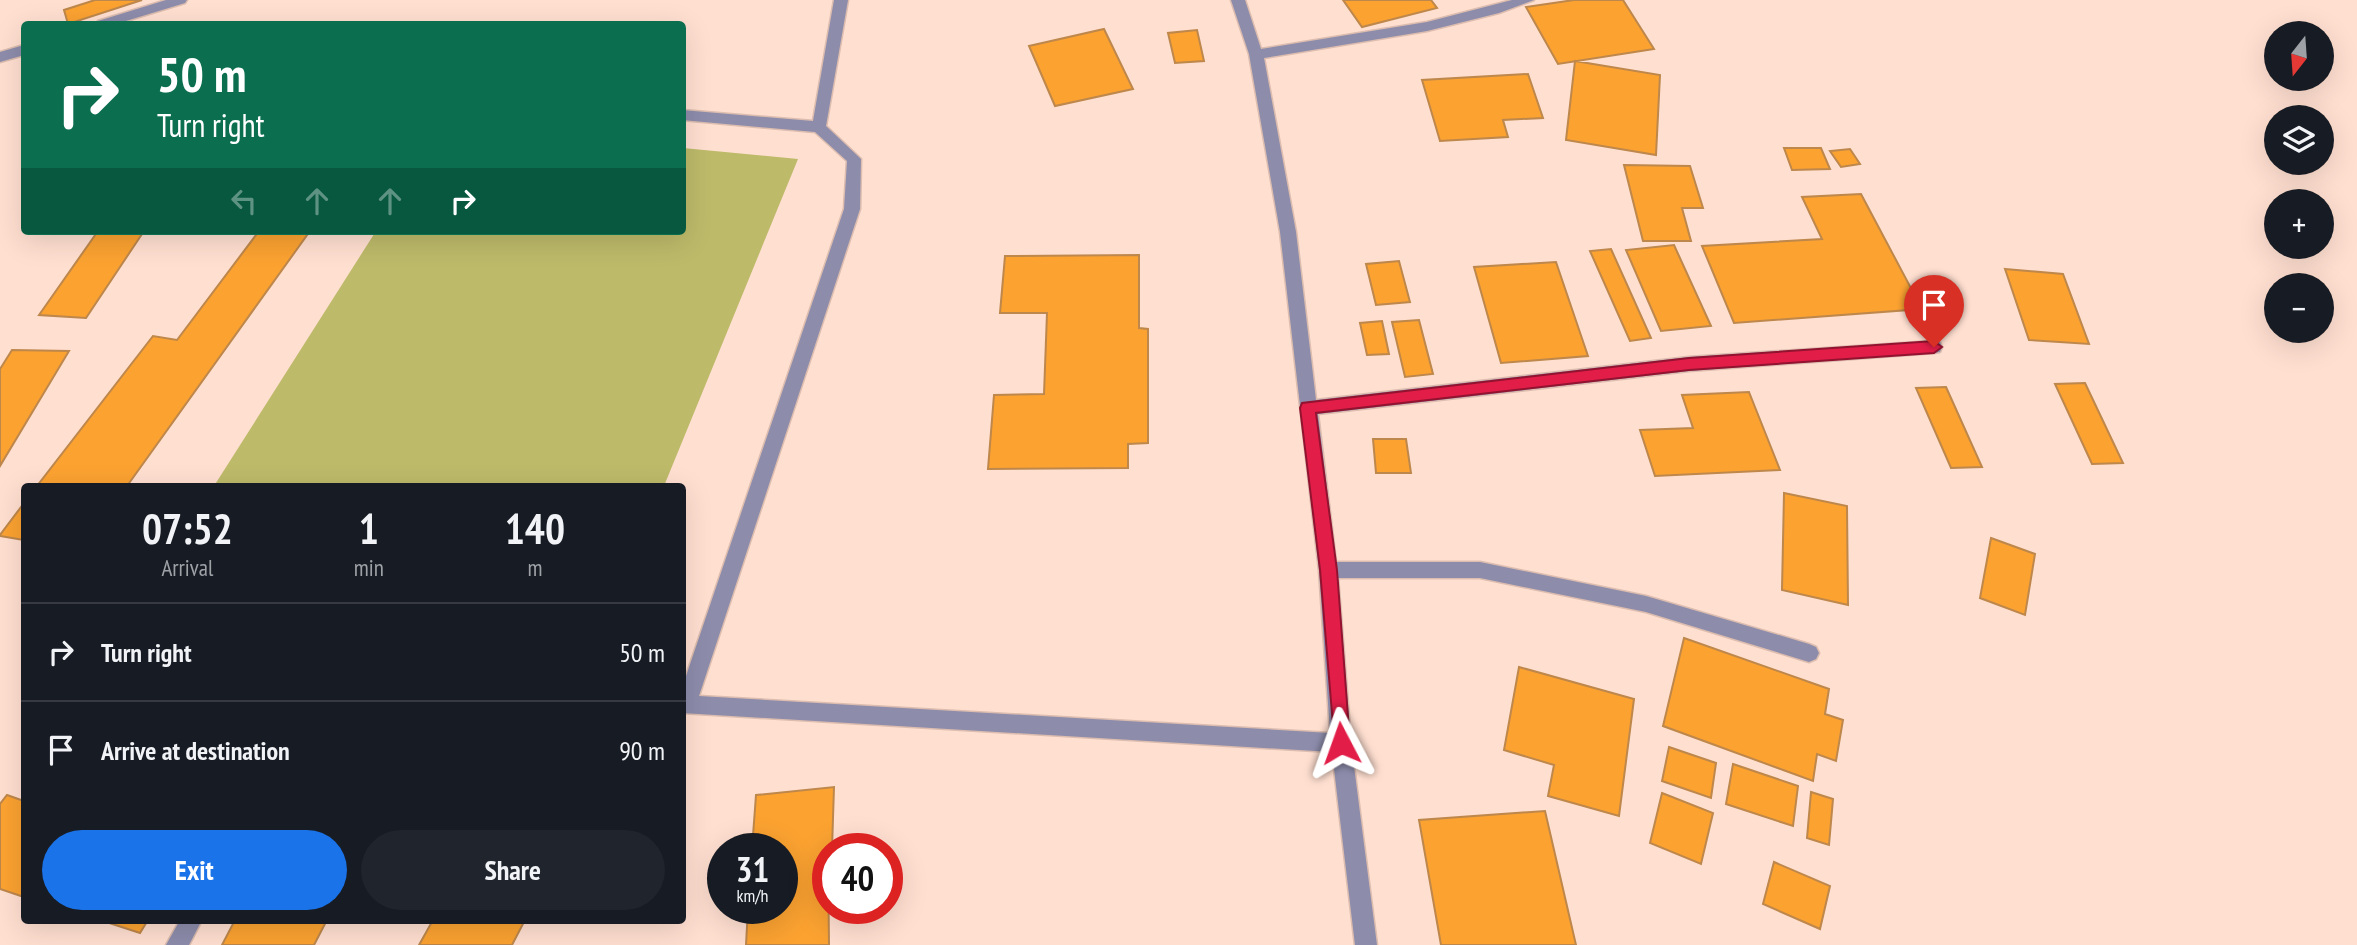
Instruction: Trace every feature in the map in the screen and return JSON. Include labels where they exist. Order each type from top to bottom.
[{"type":"street","points":[[113,21],[180,0]]},
{"type":"street","points":[[819,127],[841,0]]},
{"type":"street","points":[[1238,0],[1256,54],[1287,232],[1328,570],[1341,743],[1366,945]]},
{"type":"street","points":[[1256,54],[1365,38],[1495,10],[1527,0]]},
{"type":"street","points":[[0,57],[21,51]]},
{"type":"street","points":[[686,115],[819,127],[853,159],[852,209],[686,701]]},
{"type":"street","points":[[1307,408],[1689,364],[1934,347]]},
{"type":"street","points":[[1328,570],[1480,570],[1646,604],[1809,653]]},
{"type":"street","points":[[686,704],[1341,743]]},
{"type":"street","points":[[177,945],[190,924]]},
{"type":"shaded area","points":[[686,148],[798,159],[665,483],[216,483],[373,235],[686,235]]},
{"type":"building","points":[[95,0],[142,0],[77,21],[67,21],[64,10]]},
{"type":"building","points":[[1343,0],[1431,0],[1437,8],[1362,27]]},
{"type":"building","points":[[1574,0],[1623,0],[1654,49],[1558,64],[1526,7]]},
{"type":"building","points":[[1104,29],[1133,89],[1055,106],[1029,46]]},
{"type":"building","points":[[1197,30],[1204,61],[1175,63],[1168,33]]},
{"type":"building","points":[[1575,61],[1660,75],[1656,155],[1566,140]]},
{"type":"building","points":[[1528,74],[1543,118],[1503,120],[1508,137],[1440,141],[1422,80]]},
{"type":"building","points":[[1784,148],[1821,148],[1830,169],[1792,170]]},
{"type":"building","points":[[1850,149],[1860,164],[1841,167],[1830,151]]},
{"type":"building","points":[[1624,165],[1690,166],[1703,208],[1682,208],[1691,241],[1643,241]]},
{"type":"building","points":[[1861,194],[1922,309],[1734,323],[1702,246],[1822,239],[1802,197]]},
{"type":"building","points":[[95,235],[141,235],[86,318],[39,315]]},
{"type":"building","points":[[256,235],[307,235],[129,483],[39,483],[153,336],[177,340]]},
{"type":"building","points":[[1674,245],[1711,326],[1661,331],[1626,250]]},
{"type":"building","points":[[1611,249],[1651,338],[1630,341],[1590,251]]},
{"type":"building","points":[[1139,255],[1139,328],[1148,329],[1148,443],[1128,444],[1128,468],[988,469],[994,395],[1044,394],[1047,313],[1000,313],[1005,256]]},
{"type":"building","points":[[1399,261],[1410,302],[1376,305],[1366,264]]},
{"type":"building","points":[[1556,262],[1588,356],[1501,363],[1474,267]]},
{"type":"building","points":[[2005,269],[2063,274],[2089,344],[2029,340]]},
{"type":"building","points":[[1419,320],[1433,374],[1405,377],[1392,322]]},
{"type":"building","points":[[1382,321],[1389,354],[1367,355],[1360,323]]},
{"type":"building","points":[[12,350],[69,351],[0,466],[0,369]]},
{"type":"building","points":[[2085,383],[2123,463],[2092,464],[2055,384]]},
{"type":"building","points":[[1946,387],[1982,467],[1951,468],[1916,388]]},
{"type":"building","points":[[1749,392],[1780,470],[1655,476],[1640,430],[1693,428],[1682,395]]},
{"type":"building","points":[[1373,439],[1406,439],[1411,473],[1376,473]]},
{"type":"building","points":[[1784,493],[1847,506],[1848,605],[1782,590]]},
{"type":"building","points":[[21,507],[21,540],[0,535]]},
{"type":"building","points":[[1991,538],[2035,554],[2025,615],[1980,598]]},
{"type":"building","points":[[1684,638],[1829,689],[1825,714],[1843,720],[1836,761],[1817,754],[1813,781],[1663,726]]},
{"type":"building","points":[[1519,667],[1634,699],[1619,816],[1548,796],[1554,765],[1504,750]]},
{"type":"building","points":[[1669,747],[1716,763],[1711,798],[1662,781]]},
{"type":"building","points":[[1733,764],[1798,786],[1793,826],[1726,804]]},
{"type":"building","points":[[834,787],[833,833],[812,833],[812,924],[829,924],[829,945],[746,945],[747,924],[798,924],[798,833],[753,833],[756,795]]},
{"type":"building","points":[[1811,792],[1833,799],[1829,845],[1807,838]]},
{"type":"building","points":[[1662,793],[1713,813],[1701,864],[1650,843]]},
{"type":"building","points":[[7,795],[21,800],[21,896],[0,889],[0,804]]},
{"type":"building","points":[[1545,811],[1576,945],[1441,945],[1419,820]]},
{"type":"building","points":[[1774,862],[1830,886],[1820,929],[1763,904]]},
{"type":"building","points":[[112,924],[146,924],[140,933]]},
{"type":"building","points":[[233,924],[325,924],[314,945],[222,945]]},
{"type":"building","points":[[431,924],[523,924],[512,945],[419,945]]},
{"type":"route","points":[[1341,743],[1328,570],[1307,408],[1689,364],[1934,347]]}]
